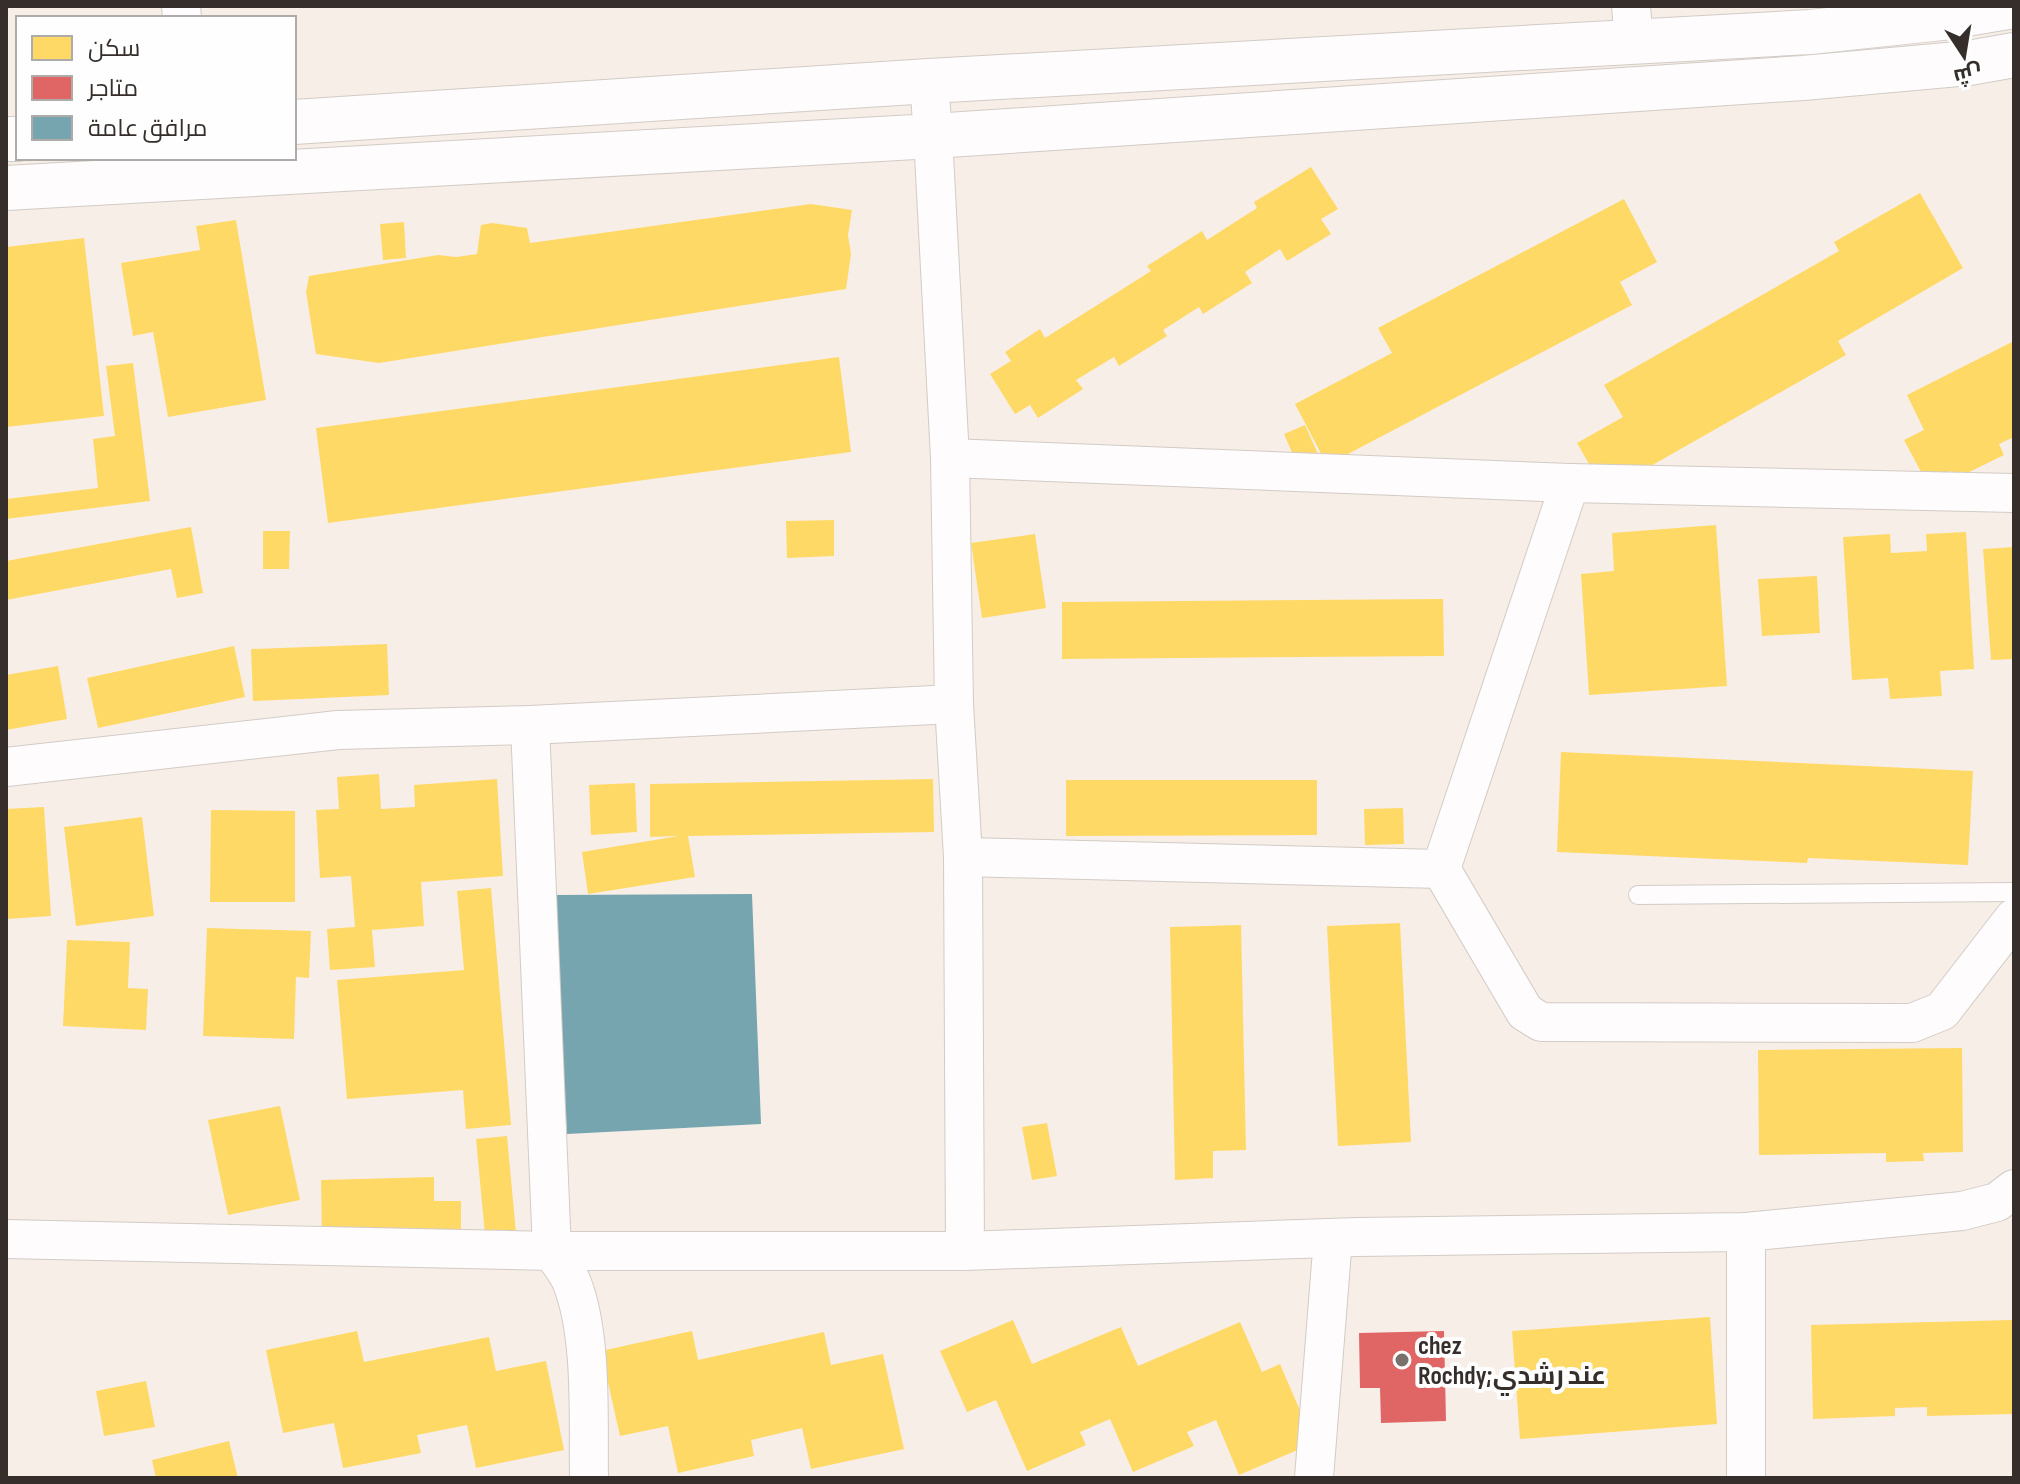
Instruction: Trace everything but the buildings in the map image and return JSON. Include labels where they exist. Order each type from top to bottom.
[{"type":"main road","points":[[296,122],[929,81],[1633,24],[1810,32],[1942,18],[2014,6]]},
{"type":"main road","points":[[6,188],[933,136],[1803,78],[1969,63],[2014,55]]},
{"type":"street","points":[[929,81],[950,458],[954,704],[963,857],[965,1251]]},
{"type":"street","points":[[950,458],[1570,483],[2014,493]]},
{"type":"street","points":[[1570,483],[1441,869],[1525,1012],[1541,1022],[1912,1023],[1942,1011],[2014,918]]},
{"type":"street","points":[[6,767],[338,730],[530,725],[954,704]]},
{"type":"street","points":[[530,725],[552,1251],[572,1281],[580,1312],[586,1364],[589,1478]]},
{"type":"street","points":[[963,857],[1441,869]]},
{"type":"street","points":[[6,1239],[552,1251],[965,1251],[1333,1238],[1746,1232],[1962,1211],[1997,1202],[2014,1189]]},
{"type":"street","points":[[1746,1232],[1746,1478]]},
{"type":"street","points":[[1314,1478],[1333,1238]]},
{"type":"lane","points":[[1638,895],[2014,892]]},
{"type":"place","name":"chez Rochdy;عند رشدي","points":[[1402,1360]]}]
